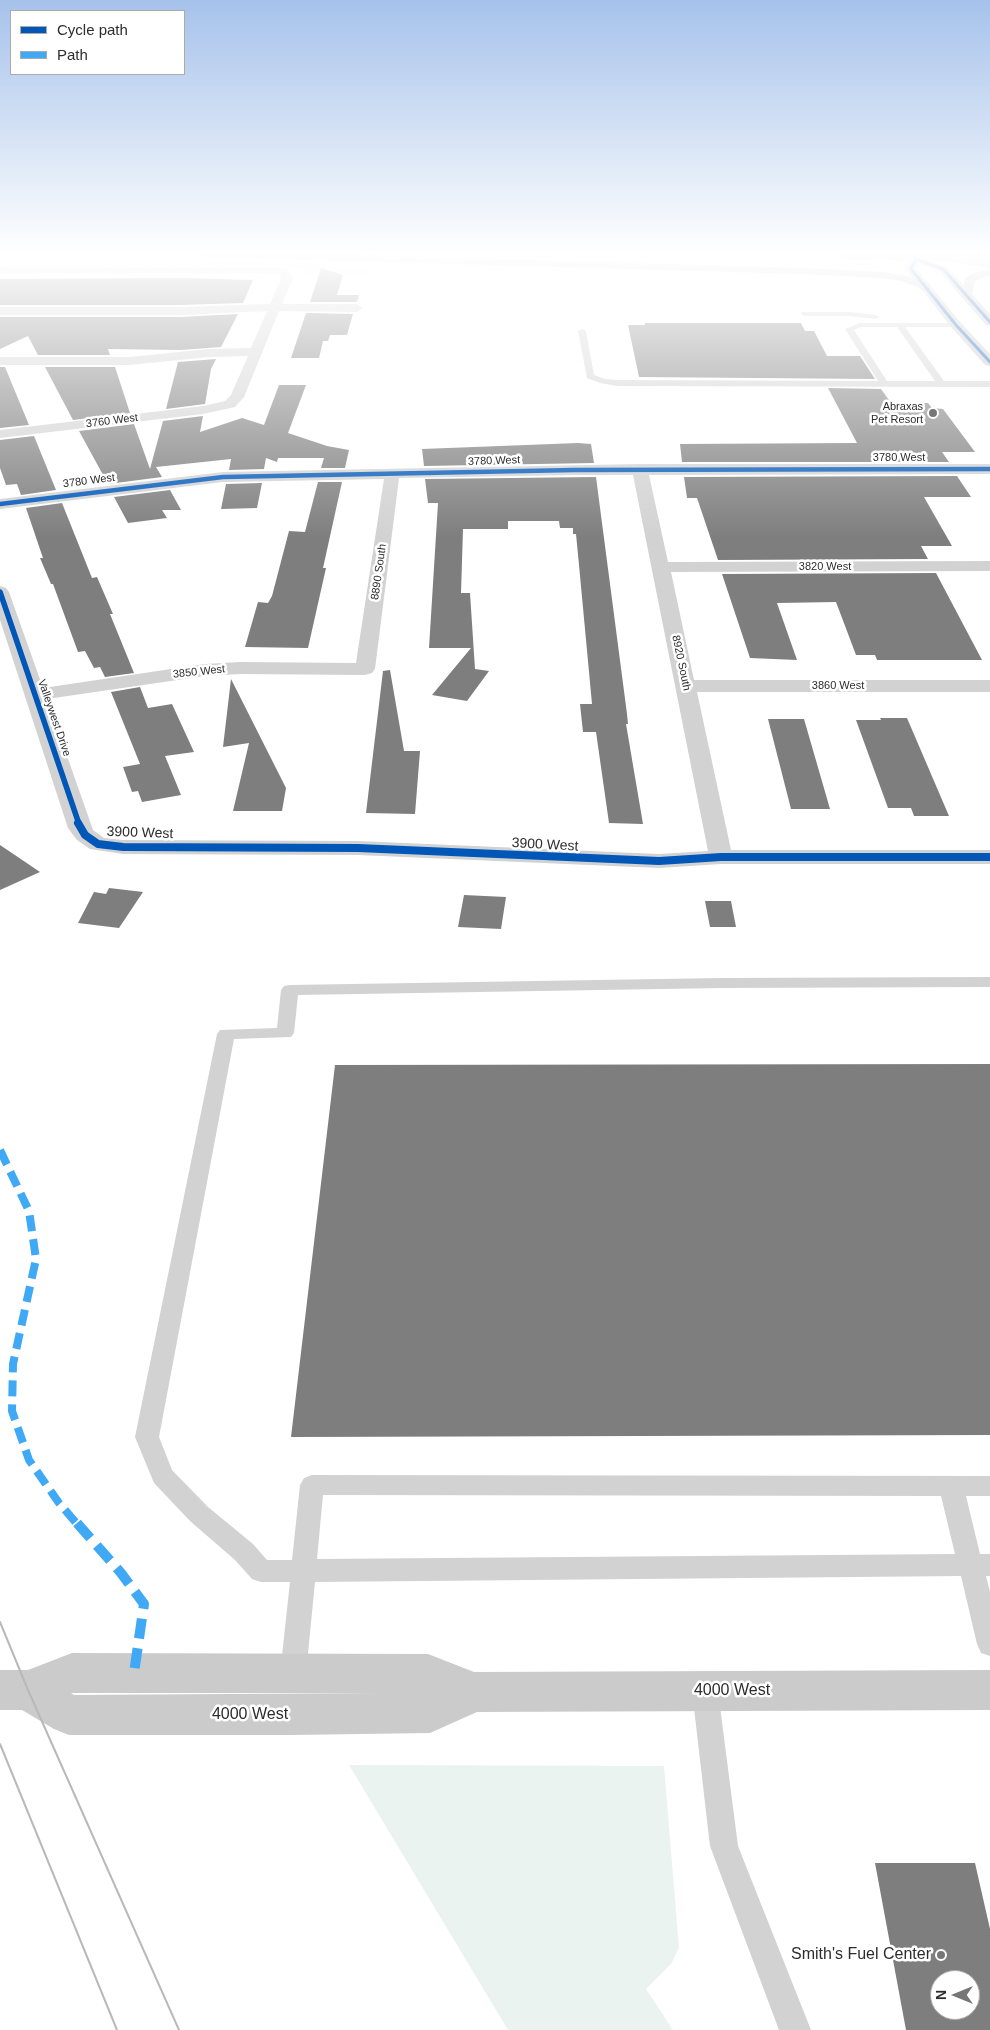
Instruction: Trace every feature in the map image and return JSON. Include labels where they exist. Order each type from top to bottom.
[{"type":"main road","points":[[978,349],[990,362]]},
{"type":"main road","name":"4000 West","points":[[14,1690],[72,1673],[428,1674],[474,1692],[990,1690]]},
{"type":"main road","name":"4000 West","points":[[14,1690],[69,1715],[430,1713],[474,1692]]},
{"type":"street","points":[[0,361],[129,361],[209,353],[256,352],[257,349]]},
{"type":"street","name":"3760 West","points":[[0,434],[203,410],[230,404],[237,397],[256,352]]},
{"type":"street","name":"3780 West","points":[[0,504],[223,477],[640,469],[990,469]]},
{"type":"street","name":"8920 South","points":[[640,469],[721,857]]},
{"type":"street","name":"8890 South","points":[[365,669],[392,475]]},
{"type":"street","name":"3820 West","points":[[661,567],[990,566]]},
{"type":"street","name":"Valleywest Drive","points":[[0,592],[80,828],[86,836],[98,844]]},
{"type":"street","name":"3850 West","points":[[35,695],[204,670],[240,668],[365,669]]},
{"type":"street","name":"3860 West","points":[[686,686],[990,686]]},
{"type":"street","name":"3900 West","points":[[98,844],[123,847],[358,848],[651,861],[721,857],[990,856]]},
{"type":"lane","points":[[585,349],[590,376],[603,381],[617,383],[990,384]]},
{"type":"lane","points":[[861,349],[884,383]]},
{"type":"lane","points":[[916,349],[941,384]]},
{"type":"lane","points":[[980,1565],[261,1571],[244,1552],[198,1514],[162,1476],[147,1437],[226,1034],[285,1033],[290,990],[731,983],[990,982]]},
{"type":"lane","points":[[293,1674],[312,1485],[990,1486]]},
{"type":"lane","points":[[952,1486],[980,1565],[990,1644]]},
{"type":"lane","points":[[705,1691],[724,1846],[795,2030]]},
{"type":"shaded area","points":[[349,1765],[664,1766],[679,1948],[671,1964],[646,1989],[673,2030],[508,2030]]},
{"type":"building","points":[[35,349],[198,349],[108,349],[110,355],[38,355]]},
{"type":"building","points":[[294,349],[321,349],[319,358],[291,358]]},
{"type":"building","points":[[633,349],[823,349],[827,356],[860,356],[875,379],[639,377]]},
{"type":"building","points":[[216,359],[211,369],[205,404],[166,409],[178,362]]},
{"type":"building","points":[[0,367],[5,367],[29,425],[0,428]]},
{"type":"building","points":[[45,367],[115,367],[130,413],[73,420]]},
{"type":"building","points":[[279,385],[306,385],[288,433],[327,446],[349,450],[345,468],[321,468],[324,458],[278,458],[277,462],[266,458],[264,469],[229,470],[231,459],[156,467],[162,477],[108,484],[79,431],[134,424],[150,469],[163,421],[203,416],[200,432],[242,418],[264,425]]},
{"type":"building","points":[[828,388],[881,389],[891,403],[928,403],[932,408],[943,409],[975,452],[942,452],[949,462],[682,462],[680,444],[857,443]]},
{"type":"building","points":[[34,436],[56,490],[21,495],[17,484],[6,485],[0,468],[0,440]]},
{"type":"building","points":[[591,444],[594,463],[424,466],[422,449]]},
{"type":"building","points":[[957,476],[971,497],[924,497],[952,546],[921,546],[928,559],[718,560],[697,498],[687,498],[684,477]]},
{"type":"building","points":[[596,477],[627,714],[628,724],[626,724],[643,824],[609,823],[596,732],[583,732],[580,704],[592,704],[576,534],[573,534],[573,528],[560,528],[559,521],[508,521],[508,529],[463,529],[461,593],[470,593],[475,669],[489,671],[467,701],[432,695],[471,648],[429,648],[438,503],[428,503],[425,479]]},
{"type":"building","points":[[318,482],[342,482],[323,568],[326,568],[308,648],[245,647],[258,602],[268,603],[272,596],[289,531],[305,532]]},
{"type":"building","points":[[262,483],[257,508],[221,509],[226,484]]},
{"type":"building","points":[[170,490],[181,510],[162,510],[167,518],[128,523],[114,497]]},
{"type":"building","points":[[62,503],[92,578],[97,577],[113,614],[110,614],[134,673],[105,677],[100,667],[94,668],[85,651],[78,652],[53,584],[51,584],[40,558],[43,558],[26,508]]},
{"type":"building","points":[[936,573],[982,660],[877,660],[875,655],[856,655],[836,602],[777,603],[797,660],[750,658],[722,574]]},
{"type":"building","points":[[390,670],[404,751],[420,751],[415,814],[366,813],[383,671]]},
{"type":"building","points":[[231,679],[286,788],[282,811],[233,811],[249,743],[223,747]]},
{"type":"building","points":[[140,687],[148,708],[172,704],[194,752],[165,756],[181,795],[142,802],[138,791],[132,792],[123,767],[140,764],[111,692]]},
{"type":"building","points":[[880,718],[907,718],[949,816],[914,816],[911,808],[888,808],[856,720],[881,720]]},
{"type":"building","points":[[768,719],[804,719],[830,809],[791,809]]},
{"type":"building","points":[[0,845],[40,872],[0,890]]},
{"type":"building","points":[[109,888],[143,892],[119,928],[78,923],[94,892],[106,894]]},
{"type":"building","points":[[464,895],[506,897],[501,929],[458,927]]},
{"type":"building","points":[[705,901],[731,901],[736,927],[710,927]]},
{"type":"building","points":[[990,1064],[990,1435],[291,1437],[335,1065]]},
{"type":"building","name":"Smith's Fuel Center","points":[[875,1863],[975,1863],[990,1929],[990,2030],[906,2030]]},
{"type":"tram line","points":[[0,1622],[28,1690],[179,2030]]},
{"type":"tram line","points":[[0,1744],[117,2030]]},
{"type":"marked path","points":[[0,1150],[29,1211],[36,1259],[13,1364],[12,1411],[29,1460],[59,1503],[121,1573],[144,1604],[134,1673]]},
{"type":"cycle path","points":[[978,349],[990,362]]},
{"type":"cycle path","points":[[0,504],[223,477],[574,470],[990,469]]},
{"type":"cycle path","points":[[0,592],[80,828],[85,835],[98,844],[123,847],[358,848],[659,861],[721,857],[990,857]]},
{"type":"place","name":"Abraxas Pet Resort","points":[[933,413]]},
{"type":"place","name":"Smith's Fuel Center","points":[[941,1955]]}]
